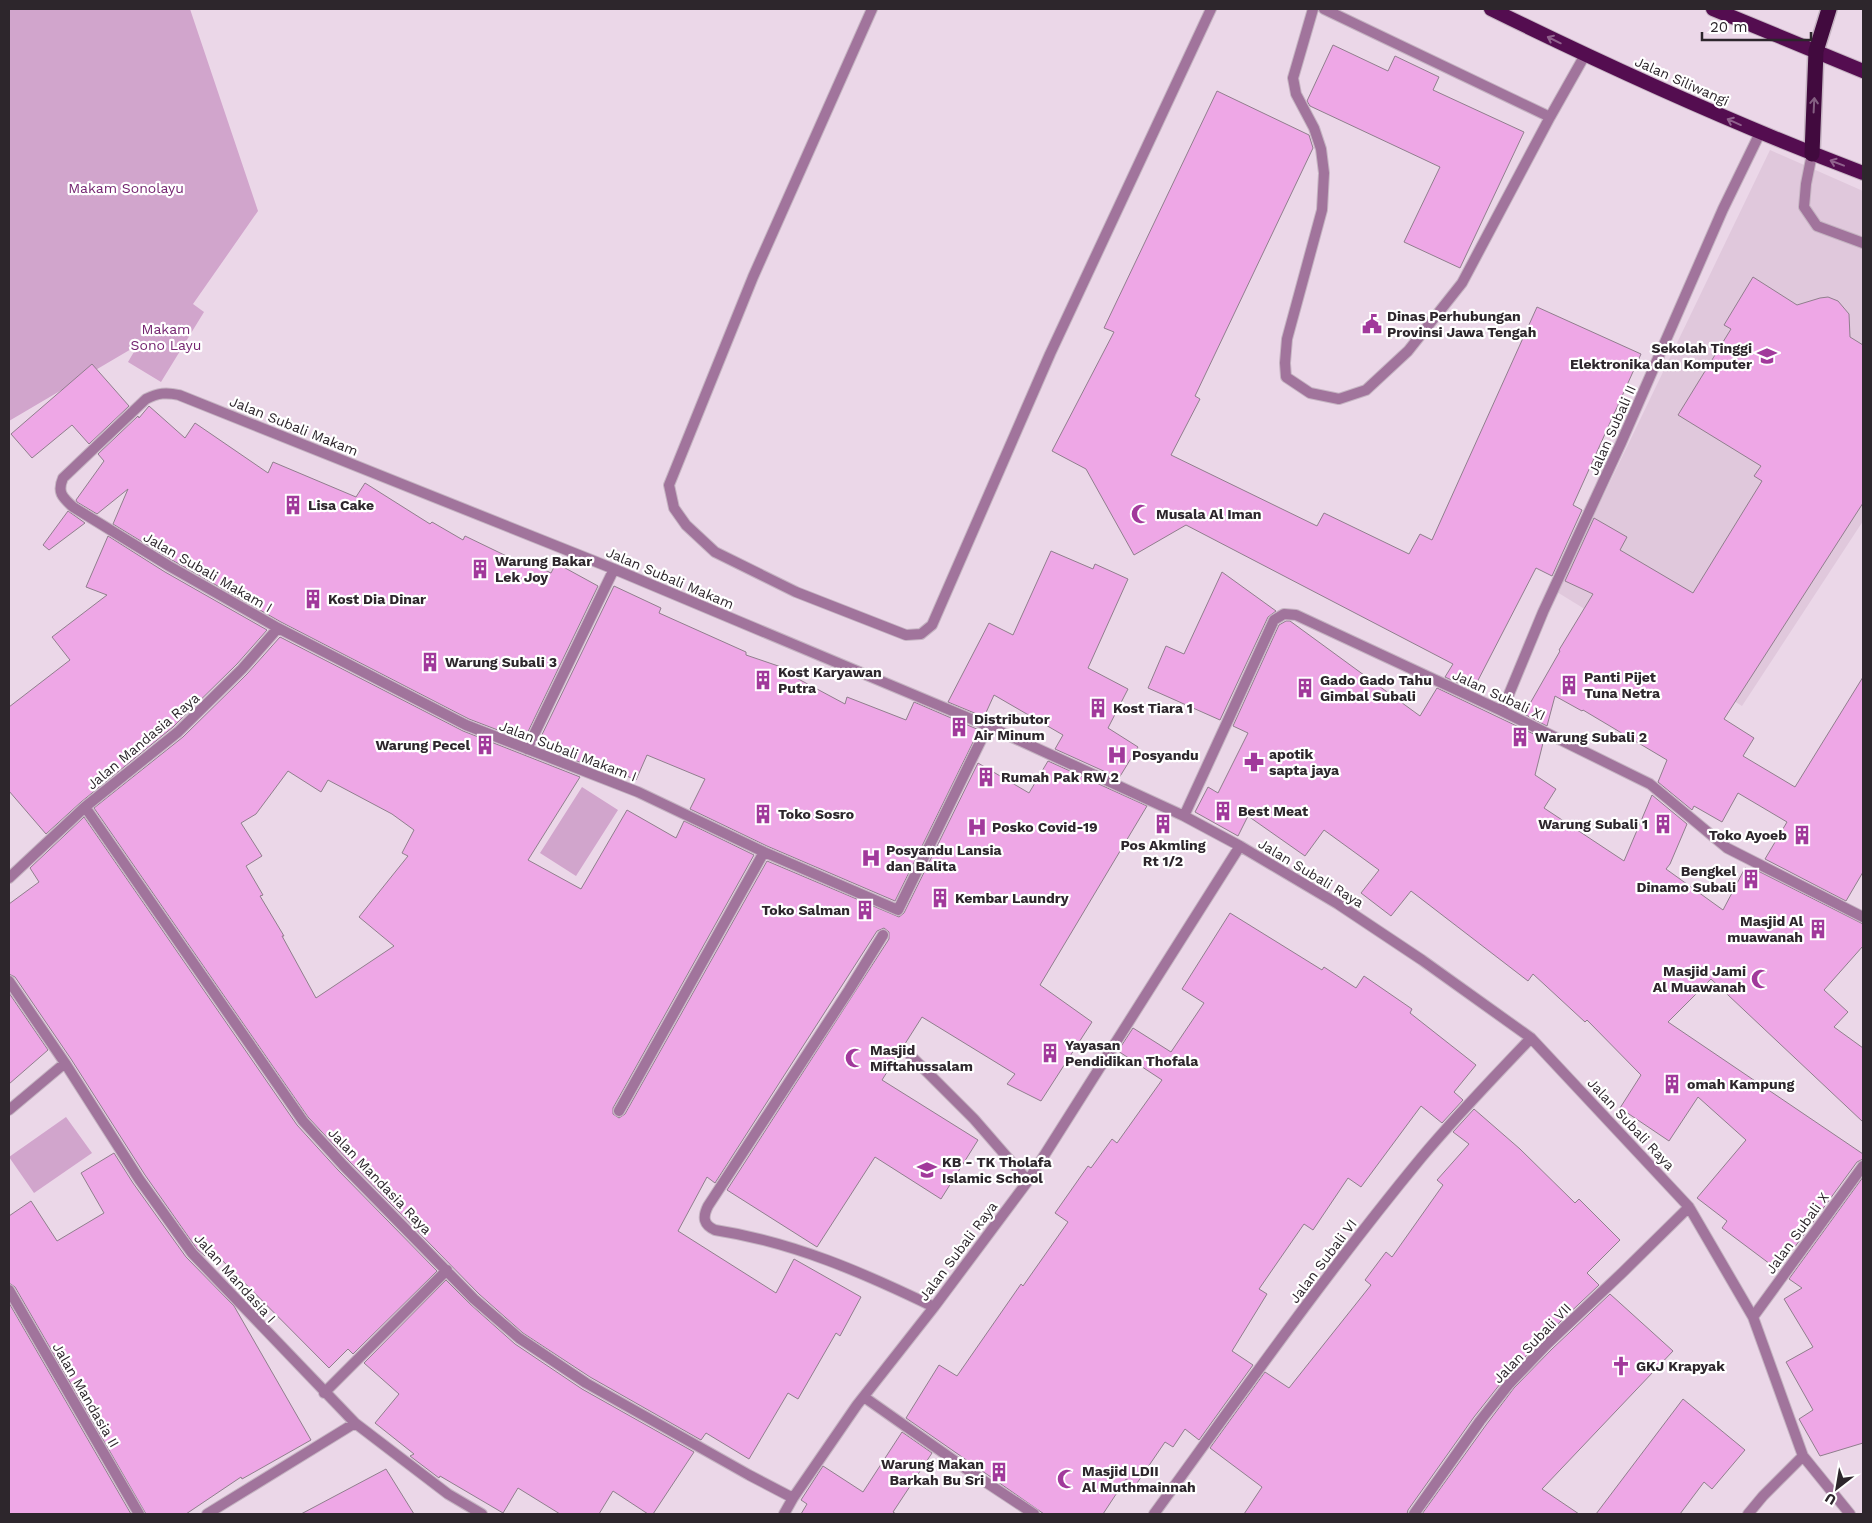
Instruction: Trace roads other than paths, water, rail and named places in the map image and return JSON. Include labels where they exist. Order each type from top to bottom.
[{"type":"highway","name":"Jalan Siliwangi","points":[[1491,9],[1585,56],[1760,133],[1863,173]]},
{"type":"highway","points":[[1713,9],[1863,71]]},
{"type":"highway","points":[[1812,154],[1816,51],[1828,9]]},
{"type":"street","points":[[872,9],[753,277],[669,486],[674,508],[686,525],[715,552],[796,592],[906,635],[921,634],[932,625],[1050,354],[1211,9]]},
{"type":"street","points":[[1313,9],[1293,78],[1296,94],[1314,128],[1321,149],[1324,172],[1322,210],[1287,338],[1285,363],[1286,377],[1310,393],[1339,400],[1366,390],[1408,351],[1462,284],[1550,117],[1585,56]]},
{"type":"street","points":[[1324,9],[1550,117]]},
{"type":"street","name":"Jalan Subali II","points":[[1502,711],[1543,612],[1621,443],[1723,208],[1760,133]]},
{"type":"street","points":[[1812,154],[1806,184],[1804,208],[1817,226],[1863,243]]},
{"type":"street","name":"Jalan Subali Makam","points":[[61,495],[60,486],[63,478],[146,399],[166,392],[179,395],[614,569],[988,726],[1184,816],[1240,846]]},
{"type":"street","name":"Jalan Subali Makam I","points":[[61,495],[72,507],[113,533],[278,628],[466,726],[638,792],[764,852],[898,910],[988,726]]},
{"type":"street","points":[[527,749],[614,569]]},
{"type":"street","name":"Jalan Subali XI","points":[[1184,816],[1274,620],[1284,614],[1296,615],[1502,711],[1650,784],[1727,848],[1863,918]]},
{"type":"street","name":"Jalan Mandasia Raya","points":[[9,878],[85,808],[178,732],[242,669],[278,628]]},
{"type":"street","name":"Jalan Mandasia Raya","points":[[85,808],[304,1121],[343,1165],[474,1299],[519,1338],[586,1383],[793,1498]]},
{"type":"street","name":"Jalan Subali Raya","points":[[784,1514],[793,1498],[864,1396],[934,1307],[1028,1181],[1240,846],[1338,904],[1422,960],[1531,1038],[1689,1207],[1753,1317],[1803,1456],[1850,1514]]},
{"type":"street","points":[[618,1111],[764,852]]},
{"type":"street","points":[[883,935],[708,1206],[704,1214],[704,1221],[715,1230],[784,1244],[889,1285],[934,1307]]},
{"type":"street","name":"Jalan Mandasia I","points":[[9,982],[65,1064],[139,1179],[192,1253],[324,1393],[355,1423],[448,1494],[482,1514]]},
{"type":"street","name":"Jalan Subali VI","points":[[1154,1514],[1270,1353],[1352,1245],[1422,1157],[1531,1038]]},
{"type":"street","points":[[910,1055],[974,1119],[1028,1181]]},
{"type":"street","points":[[9,1110],[65,1064]]},
{"type":"street","name":"Jalan Subali X","points":[[1753,1317],[1863,1166]]},
{"type":"street","name":"Jalan Subali VII","points":[[1414,1514],[1480,1421],[1509,1384],[1547,1344],[1689,1207]]},
{"type":"street","points":[[324,1393],[447,1270]]},
{"type":"street","name":"Jalan Mandasia II","points":[[9,1290],[139,1514]]},
{"type":"street","points":[[864,1396],[972,1473],[1034,1514]]},
{"type":"street","points":[[207,1514],[355,1423]]},
{"type":"street","points":[[1748,1514],[1763,1496],[1803,1456]]},
{"type":"place","name":"Dinas Perhubungan Provinsi Jawa Tengah","points":[[1372,324]]},
{"type":"place","name":"Sekolah Tinggi Elektronika dan Komputer","points":[[1767,356]]},
{"type":"place","name":"Lisa Cake","points":[[293,505]]},
{"type":"place","name":"Musala Al Iman","points":[[1141,514]]},
{"type":"place","name":"Warung Bakar Lek Joy","points":[[480,569]]},
{"type":"place","name":"Kost Dia Dinar","points":[[313,599]]},
{"type":"place","name":"Warung Subali 3","points":[[430,662]]},
{"type":"place","name":"Kost Karyawan Putra","points":[[763,680]]},
{"type":"place","name":"Panti Pijet Tuna Netra","points":[[1569,685]]},
{"type":"place","name":"Gado Gado Tahu Gimbal Subali","points":[[1305,688]]},
{"type":"place","name":"Kost Tiara 1","points":[[1098,708]]},
{"type":"place","name":"Distributor Air Minum","points":[[959,727]]},
{"type":"place","name":"Warung Subali 2","points":[[1520,737]]},
{"type":"place","name":"Warung Pecel","points":[[485,745]]},
{"type":"place","name":"Posyandu","points":[[1117,755]]},
{"type":"place","name":"apotik sapta jaya","points":[[1254,762]]},
{"type":"place","name":"Rumah Pak RW 2","points":[[986,777]]},
{"type":"place","name":"Best Meat","points":[[1223,811]]},
{"type":"place","name":"Toko Sosro","points":[[763,814]]},
{"type":"place","name":"Pos Akmling Rt 1/2","points":[[1163,824]]},
{"type":"place","name":"Warung Subali 1","points":[[1663,824]]},
{"type":"place","name":"Posko Covid-19","points":[[977,827]]},
{"type":"place","name":"Toko Ayoeb","points":[[1802,835]]},
{"type":"place","name":"Posyandu Lansia dan Balita","points":[[871,858]]},
{"type":"place","name":"Bengkel Dinamo Subali","points":[[1751,879]]},
{"type":"place","name":"Kembar Laundry","points":[[940,898]]},
{"type":"place","name":"Toko Salman","points":[[865,910]]},
{"type":"place","name":"Masjid Al muawanah","points":[[1818,929]]},
{"type":"place","name":"Masjid Jami Al Muawanah","points":[[1761,979]]},
{"type":"place","name":"Yayasan Pendidikan Thofala","points":[[1050,1053]]},
{"type":"place","name":"Masjid Miftahussalam","points":[[855,1058]]},
{"type":"place","name":"omah Kampung","points":[[1672,1084]]},
{"type":"place","name":"KB - TK Tholafa Islamic School","points":[[927,1170]]},
{"type":"place","name":"GKJ Krapyak","points":[[1621,1366]]},
{"type":"place","name":"Warung Makan Barkah Bu Sri","points":[[999,1472]]},
{"type":"place","name":"Masjid LDII Al Muthmainnah","points":[[1067,1479]]},
{"type":"park label","name":"Makam Sonolayu","points":[[126,188]]},
{"type":"park label","name":"Makam Sono Layu","points":[[166,338]]}]
